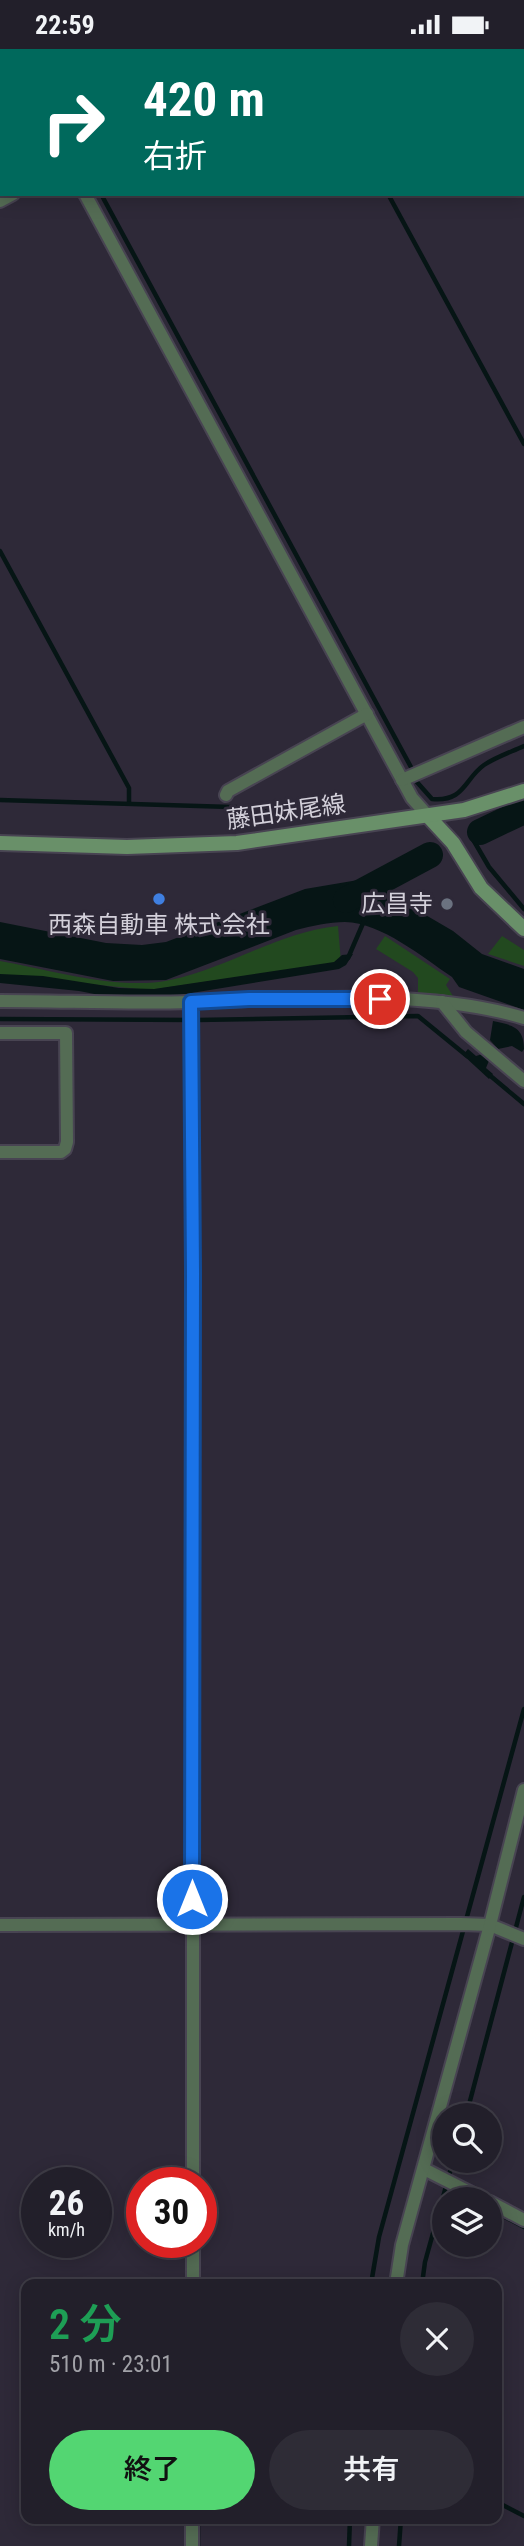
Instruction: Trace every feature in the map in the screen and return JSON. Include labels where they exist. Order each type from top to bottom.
[{"type":"main road","name":"藤田妹尾線","points":[[0,843],[127,847],[237,842],[464,810],[524,791]]},
{"type":"main road","points":[[428,816],[453,843],[481,887],[524,929]]},
{"type":"street","points":[[86,196],[402,780],[412,798],[428,816]]},
{"type":"street","points":[[226,795],[228,790],[367,714]]},
{"type":"street","points":[[402,780],[524,727]]},
{"type":"street","points":[[0,1001],[191,1013],[249,999],[442,1002],[505,1012],[524,1018]]},
{"type":"street","points":[[442,1002],[466,1032],[524,1081]]},
{"type":"street","points":[[191,1013],[196,1926],[193,2167]]},
{"type":"street","points":[[0,1033],[66,1033],[67,1142],[61,1152],[0,1152]]},
{"type":"street","points":[[397,2279],[402,2245],[490,1925],[524,1790]]},
{"type":"street","points":[[0,1925],[466,1924],[490,1925],[517,1935]]},
{"type":"street","points":[[424,2169],[460,2187]]},
{"type":"street","points":[[502,2208],[524,2220]]},
{"type":"street","points":[[193,2258],[193,2279]]},
{"type":"street","points":[[192,2524],[192,2546]]},
{"type":"street","points":[[371,2546],[373,2524]]},
{"type":"green space","points":[[338,926],[341,962],[149,990],[0,975],[0,961],[107,981],[150,983],[192,974],[295,935]]},
{"type":"green space","points":[[385,936],[450,979],[446,985],[453,996],[450,999],[418,995],[418,978],[413,972],[376,949]]},
{"type":"green space","points":[[502,936],[524,950],[524,966],[488,954]]},
{"type":"shaded area","points":[[364,879],[453,931],[482,954],[524,969],[524,1010],[459,987],[452,977],[401,942],[373,928],[345,922],[296,930],[166,980],[113,981],[0,959],[0,922],[106,943],[142,945],[166,942],[305,889]]},
{"type":"shaded area","points":[[353,954],[346,965],[339,969],[173,996],[110,997],[0,983],[0,974],[43,976],[119,988],[154,989],[334,962],[342,955]]},
{"type":"shaded area","points":[[493,1021],[516,1028],[522,1036],[522,1052],[512,1046],[498,1049],[490,1040]]},
{"type":"shaded area","points":[[468,1049],[476,1056],[486,1053],[490,1058],[486,1068],[493,1074],[489,1079],[463,1055]]},
{"type":"waterway","points":[[102,196],[412,769]]},
{"type":"waterway","points":[[389,196],[524,444]]},
{"type":"waterway","points":[[0,551],[129,788],[129,803]]},
{"type":"waterway","points":[[416,781],[432,799],[451,797],[484,765],[524,746]]},
{"type":"waterway","points":[[0,800],[300,809]]},
{"type":"waterway","points":[[480,832],[524,811]]},
{"type":"waterway","points":[[471,836],[489,867],[524,909]]},
{"type":"waterway","points":[[346,900],[430,855]]},
{"type":"waterway","points":[[348,958],[364,921]]},
{"type":"waterway","points":[[0,1019],[197,1020],[418,1016],[467,1056]]},
{"type":"waterway","points":[[487,1073],[524,1104]]},
{"type":"waterway","points":[[372,2279],[379,2237],[524,1709]]},
{"type":"waterway","points":[[469,2103],[524,1897]]},
{"type":"waterway","points":[[423,2279],[450,2173]]},
{"type":"waterway","points":[[502,2215],[524,2227]]},
{"type":"waterway","points":[[502,2505],[524,2516]]},
{"type":"waterway","points":[[198,2524],[198,2546]]},
{"type":"waterway","points":[[349,2546],[350,2524]]},
{"type":"waterway","points":[[399,2546],[401,2524]]},
{"type":"place","name":"西森自動車 株式会社","points":[[159,899]]},
{"type":"place","name":"広昌寺","points":[[447,904]]},
{"type":"route","points":[[192,1899],[191,1002],[380,999]]}]
